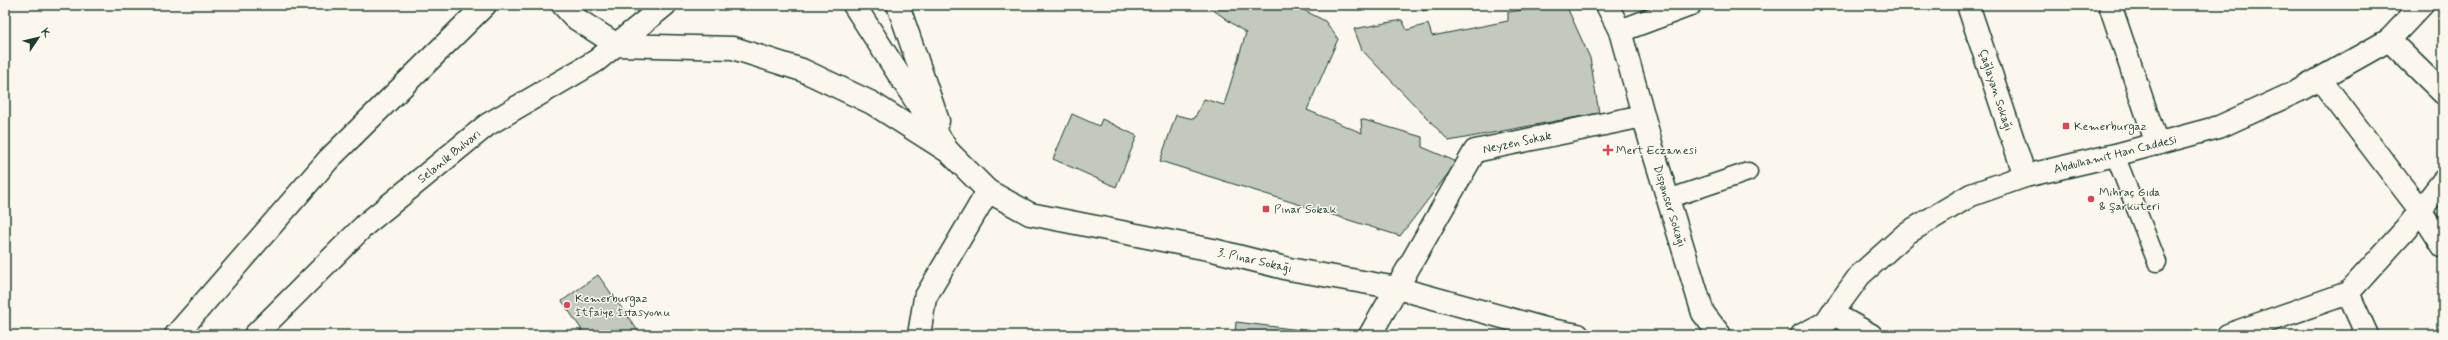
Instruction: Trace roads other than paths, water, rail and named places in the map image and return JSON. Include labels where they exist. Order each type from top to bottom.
[{"type":"street","points":[[176,335],[329,160],[485,5]]},
{"type":"street","points":[[563,5],[575,18],[617,44],[733,48],[802,70],[872,103],[949,152]]},
{"type":"street","name":"Selanik Bulvarı","points":[[254,335],[366,224],[487,125],[596,61],[665,5]]},
{"type":"street","points":[[854,5],[949,152]]},
{"type":"street","points":[[898,5],[949,152]]},
{"type":"street","name":"Dispanser Sokağı","points":[[1607,5],[1620,31],[1643,116],[1703,313],[1720,335]]},
{"type":"street","name":"Çağlayan Sokağı","points":[[1968,5],[2024,176]]},
{"type":"street","points":[[2110,5],[2157,144]]},
{"type":"street","name":"Abdulhamit Han Caddesi","points":[[1827,324],[1860,275],[1907,233],[1971,196],[2024,176],[2115,155],[2219,127],[2320,79],[2389,40],[2422,5]]},
{"type":"street","points":[[1620,31],[1684,6]]},
{"type":"street","points":[[2389,40],[2443,93]]},
{"type":"street","points":[[2320,79],[2420,210],[2443,246]]},
{"type":"street","name":"Neyzen Sokak","points":[[1370,335],[1475,151],[1643,116]]},
{"type":"street","name":"3. Pınar Sokağı","points":[[949,152],[988,191],[1030,214],[1213,250],[1289,269],[1397,288],[1544,332],[1578,335]]},
{"type":"street","points":[[2228,335],[2348,293],[2420,210],[2443,181]]},
{"type":"street","points":[[919,335],[925,298],[988,191]]},
{"type":"street","points":[[2348,293],[2367,335]]},
{"type":"street","points":[[1802,335],[1827,324],[1871,335]]},
{"type":"lane","points":[[2115,155],[2157,262]]},
{"type":"lane","points":[[1668,199],[1748,172]]},
{"type":"place","name":"Kemerburgaz","points":[[2066,126]]},
{"type":"place","name":"Mert Eczanesi","points":[[1608,150]]},
{"type":"place","name":"Mihraç Gıda & Şarküteri","points":[[2091,199]]},
{"type":"place","name":"Pınar Sokak","points":[[1266,209]]},
{"type":"place","name":"Kemerburgaz İtfaiye İstasyonu","points":[[567,305]]}]
